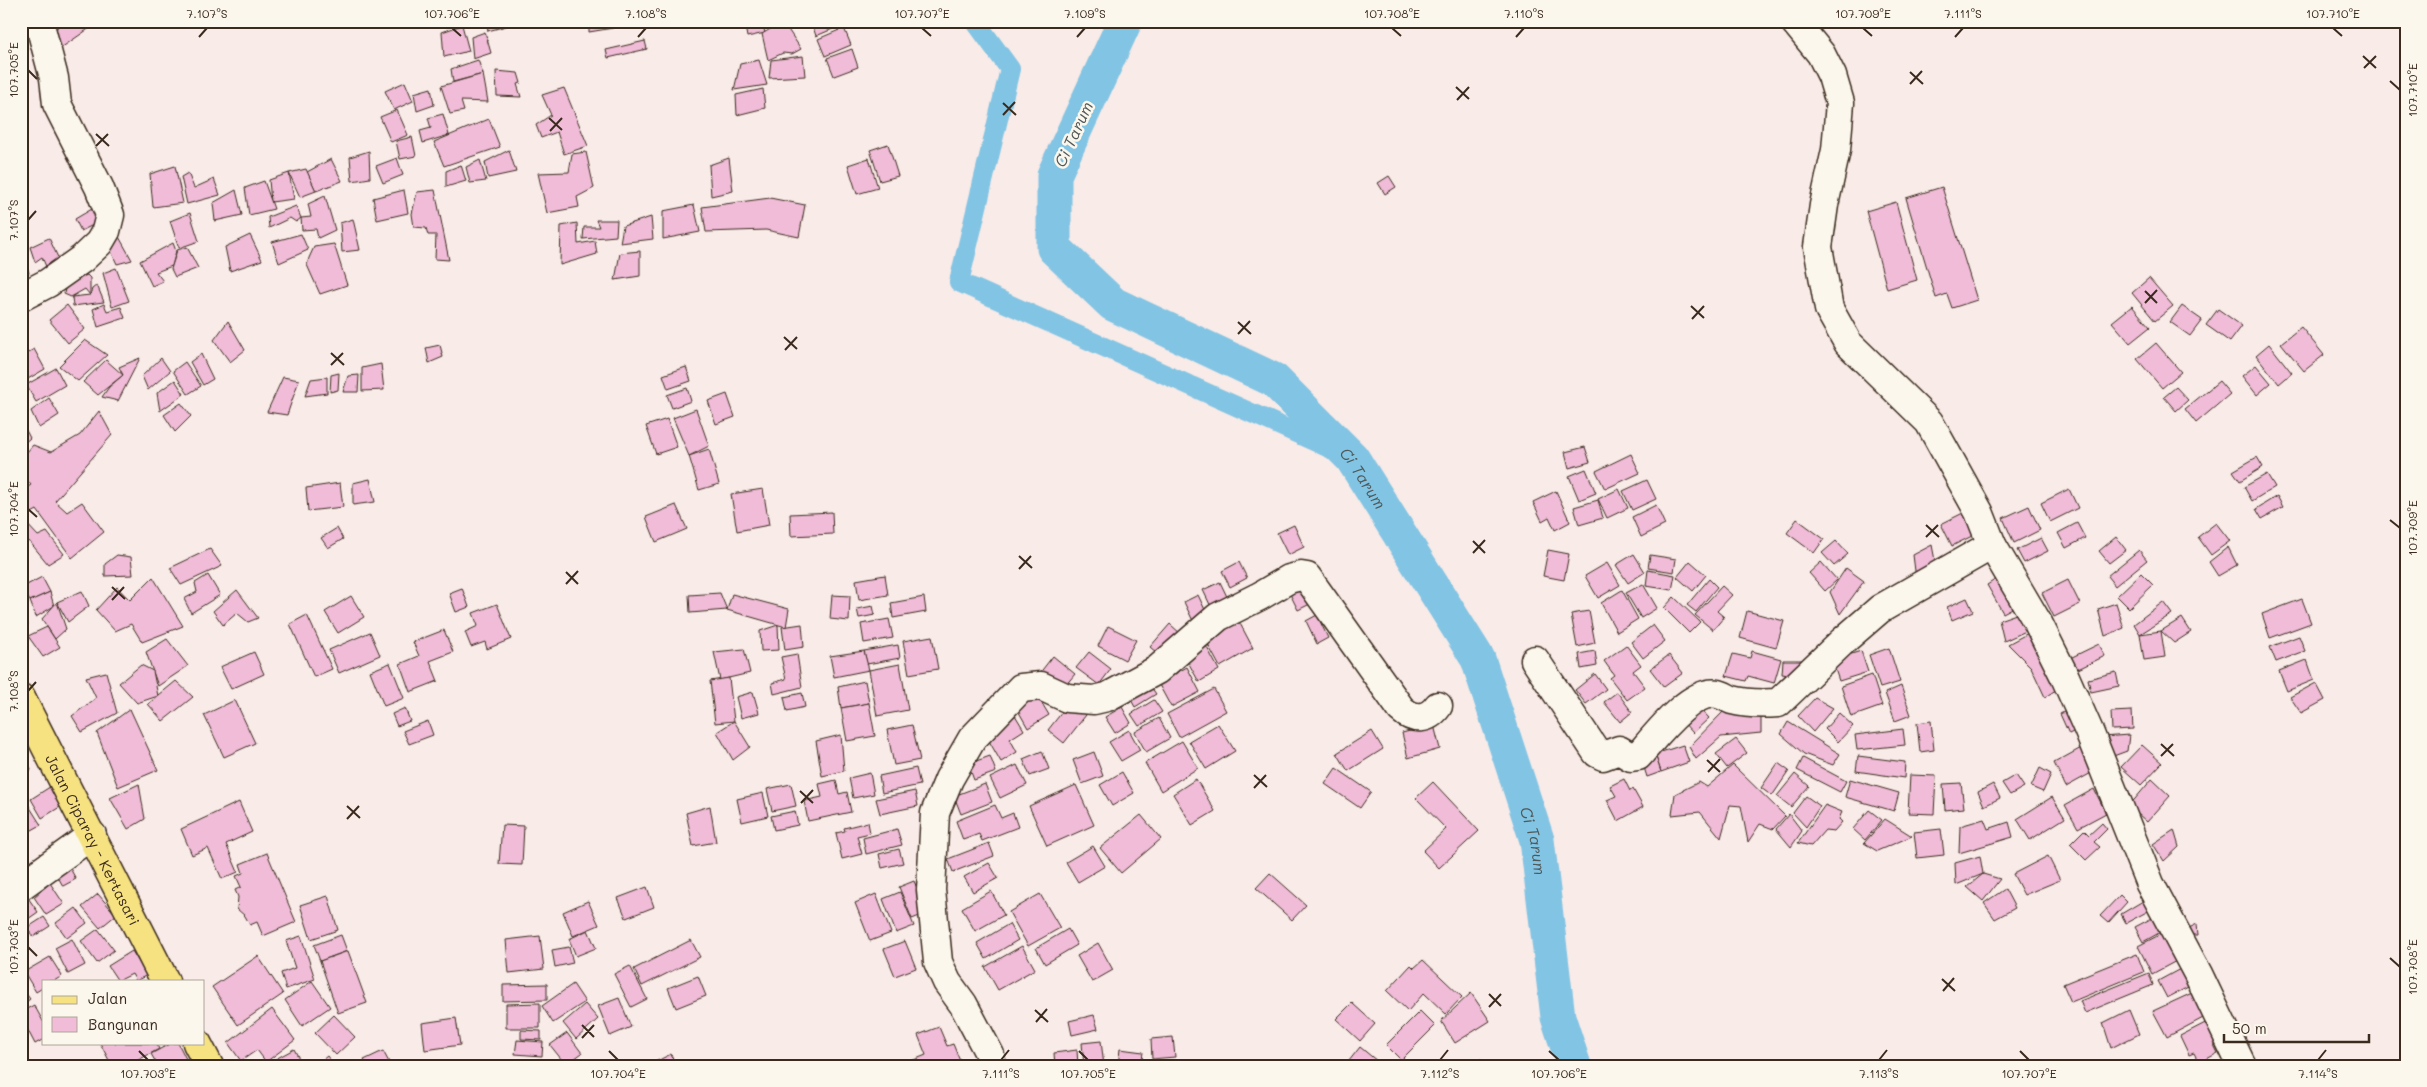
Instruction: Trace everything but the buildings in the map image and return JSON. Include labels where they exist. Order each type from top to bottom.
[{"type":"main road","name":"Jalan Ciparay - Kertasari","points":[[21,698],[92,834],[165,980]]},
{"type":"main road","points":[[198,1044],[209,1066]]},
{"type":"street","points":[[21,297],[48,283],[82,259],[98,243],[106,231],[110,215],[99,187],[57,104],[54,78],[39,21]]},
{"type":"street","points":[[1794,21],[1821,54],[1832,76],[1840,102],[1836,150],[1824,205],[1818,247],[1829,309],[1848,343],[1929,422],[1979,512],[1992,545],[2038,623],[2065,677],[2088,729],[2150,884],[2198,974],[2242,1066]]},
{"type":"street","points":[[1535,660],[1597,753],[1603,756],[1619,750],[1631,757],[1638,756],[1689,701],[1704,694],[1716,694],[1732,700],[1764,704],[1778,703],[1836,647],[1880,609],[1992,545]]},
{"type":"street","points":[[992,1066],[985,1046],[963,1004],[947,982],[938,962],[931,890],[935,813],[949,778],[972,739],[1021,688],[1041,686],[1068,698],[1094,700],[1107,697],[1157,670],[1218,616],[1260,596],[1289,579],[1301,576],[1307,577],[1401,709],[1411,716],[1421,718],[1430,715],[1438,706]]},
{"type":"street","points":[[21,886],[92,834]]},
{"type":"waterway","points":[[975,21],[1010,69],[959,282],[1352,458]]},
{"type":"waterway","name":"Ci Tarum","points":[[1125,21],[1054,175],[1054,248],[1113,304],[1274,380],[1352,458],[1478,659],[1537,840],[1558,1017],[1574,1066]]}]
